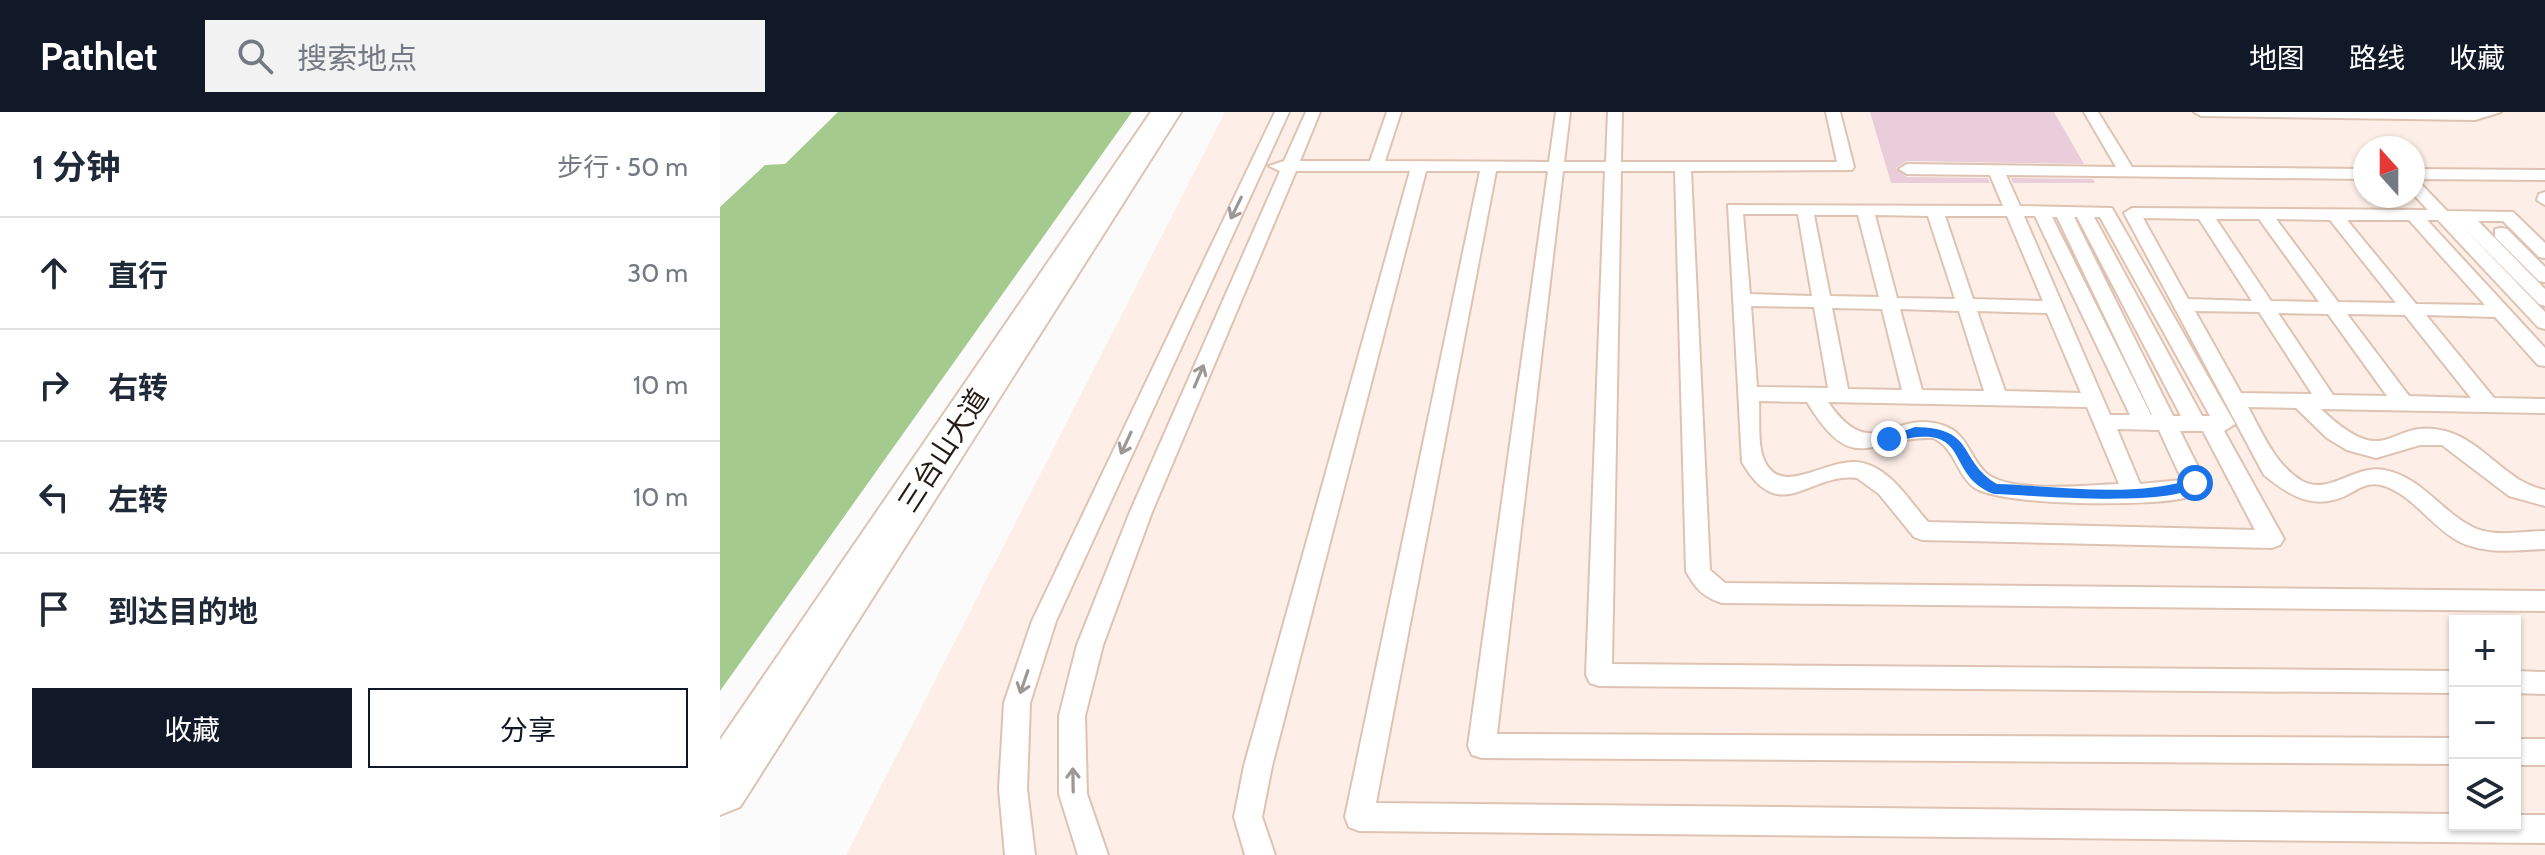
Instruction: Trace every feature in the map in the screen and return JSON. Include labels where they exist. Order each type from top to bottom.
[{"type":"main road","name":"三台山大道","points":[[720,788],[1166,112]]},
{"type":"lane","points":[[1020,855],[1013,789],[1017,703],[1044,621],[1282,112]]},
{"type":"lane","points":[[1093,855],[1073,794],[1072,716],[1090,645],[1141,512],[1313,112]]},
{"type":"lane","points":[[1376,166],[1394,112]]},
{"type":"lane","points":[[1563,112],[1482,746],[2449,751]]},
{"type":"lane","points":[[1615,112],[1599,675],[2449,682]]},
{"type":"lane","points":[[1256,166],[1846,167],[1833,112]]},
{"type":"lane","points":[[2091,112],[2127,172]]},
{"type":"lane","points":[[2201,112],[2475,116],[2494,112]]},
{"type":"lane","points":[[1260,855],[1248,817],[1258,766],[1419,166]]},
{"type":"lane","points":[[1489,166],[1359,817],[2545,829]]},
{"type":"lane","points":[[1683,167],[1698,571],[1706,584],[1722,593],[2545,601]]},
{"type":"lane","points":[[1907,169],[2353,174]]},
{"type":"lane","points":[[1996,170],[2133,492]]},
{"type":"lane","points":[[2425,174],[2545,175]]},
{"type":"lane","points":[[2425,198],[2545,323]]},
{"type":"lane","points":[[2073,212],[2203,424],[2272,539],[1922,531],[1877,479],[1861,470],[1833,471],[1803,487],[1785,488],[1760,475],[1753,462],[1734,209],[2106,212],[2225,424],[2203,424],[2105,422]]},
{"type":"lane","points":[[1805,209],[1839,396]]},
{"type":"lane","points":[[1865,210],[1914,397]]},
{"type":"lane","points":[[1935,211],[1997,399]]},
{"type":"lane","points":[[2041,211],[2144,423]]},
{"type":"lane","points":[[1813,395],[1832,426],[1849,440],[1866,444],[1915,431],[1940,432],[1956,443],[1980,480],[1994,489],[2180,491],[2195,483],[2073,212]]},
{"type":"lane","points":[[2545,253],[2507,216],[2132,213],[2272,469],[2285,482],[2317,495],[2334,494],[2357,478],[2385,477],[2405,486],[2476,539],[2545,540]]},
{"type":"lane","points":[[2204,213],[2327,402]]},
{"type":"lane","points":[[2264,214],[2403,403]]},
{"type":"lane","points":[[2334,214],[2488,405]]},
{"type":"lane","points":[[2413,215],[2545,360]]},
{"type":"lane","points":[[2474,216],[2545,277]]},
{"type":"lane","points":[[2474,216],[2545,300]]},
{"type":"lane","points":[[1741,300],[2055,307]]},
{"type":"lane","points":[[2183,305],[2500,311]]},
{"type":"lane","points":[[1748,394],[2096,400]]},
{"type":"lane","points":[[2234,400],[2545,406]]},
{"type":"lane","points":[[2301,401],[2335,433],[2357,446],[2376,450],[2420,437],[2445,438],[2474,455],[2509,487],[2528,496],[2545,498]]},
{"type":"lane","points":[[2521,682],[2545,683]]},
{"type":"lane","points":[[2521,752],[2545,752]]},
{"type":"shaded area","points":[[1225,112],[2545,112],[2545,855],[846,855]]},
{"type":"green space","points":[[838,112],[1132,112],[720,691],[720,207],[765,165],[785,164]]},
{"type":"building","points":[[1870,112],[2054,112],[2084,164],[1907,161],[1896,168],[1907,177],[1988,178],[1990,183],[1891,183]]},
{"type":"building","points":[[2011,178],[2093,179],[2095,183],[2013,183]]},
{"type":"route","points":[[1889,439],[1915,431],[1940,432],[1956,443],[1970,461],[1974,473],[1994,489],[2151,494],[2180,491],[2195,483]]}]
